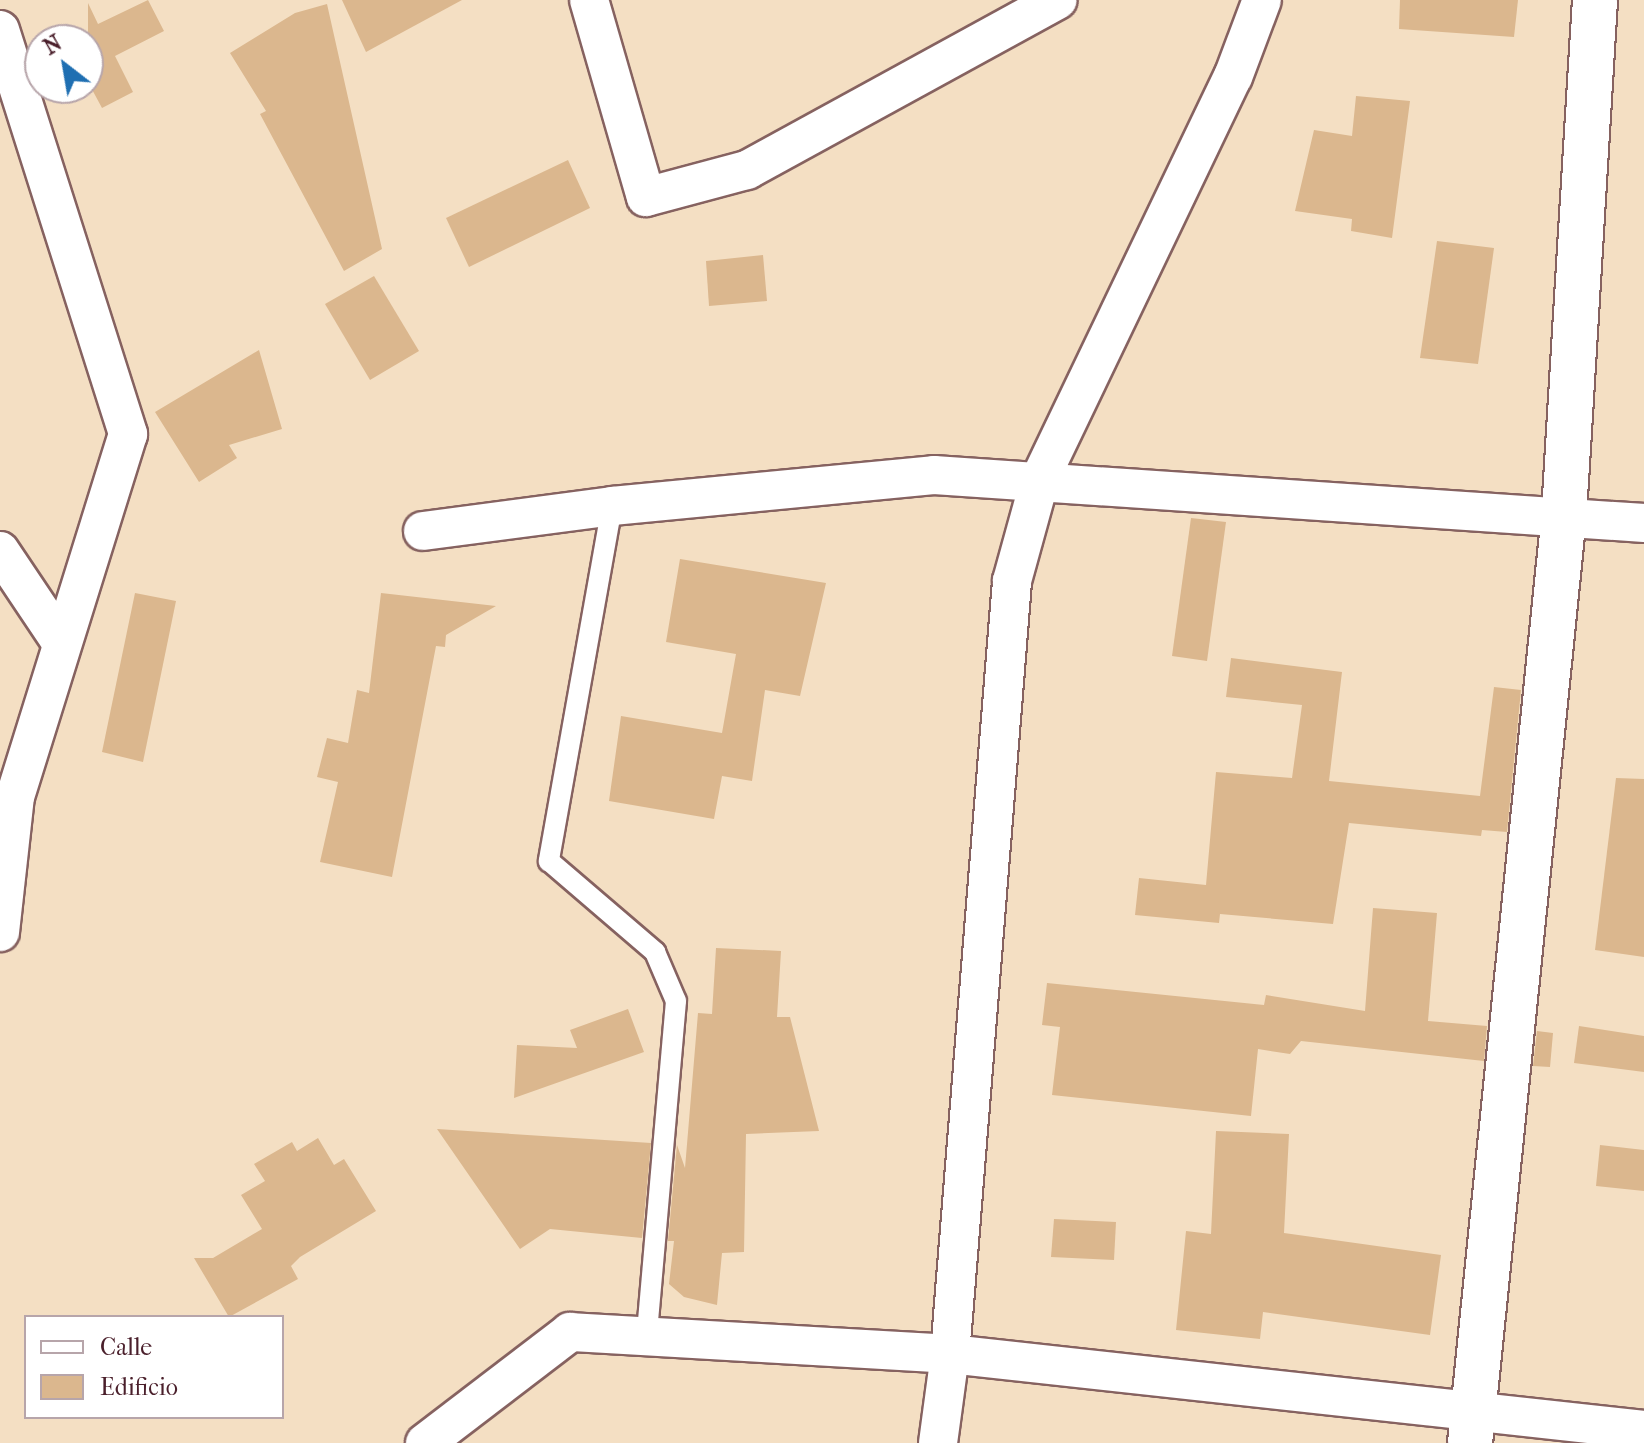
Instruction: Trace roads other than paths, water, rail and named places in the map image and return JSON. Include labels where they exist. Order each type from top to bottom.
[{"type":"street","points":[[589,0],[646,197],[747,170],[1058,0]]},
{"type":"street","points":[[938,1443],[950,1354],[1012,581],[1040,479],[1233,77],[1262,0]]},
{"type":"street","points":[[1472,1426],[1564,514],[1595,0]]},
{"type":"street","points":[[0,30],[128,434],[61,642],[7,791],[0,932]]},
{"type":"street","points":[[423,531],[612,506],[934,475],[1040,479],[1564,514],[1644,523]]},
{"type":"street","points":[[0,551],[61,642]]},
{"type":"street","points":[[425,1443],[570,1332],[647,1334],[950,1354],[1472,1426],[1644,1430]]},
{"type":"lane","points":[[612,506],[549,861],[655,952],[676,1001],[647,1334]]}]
